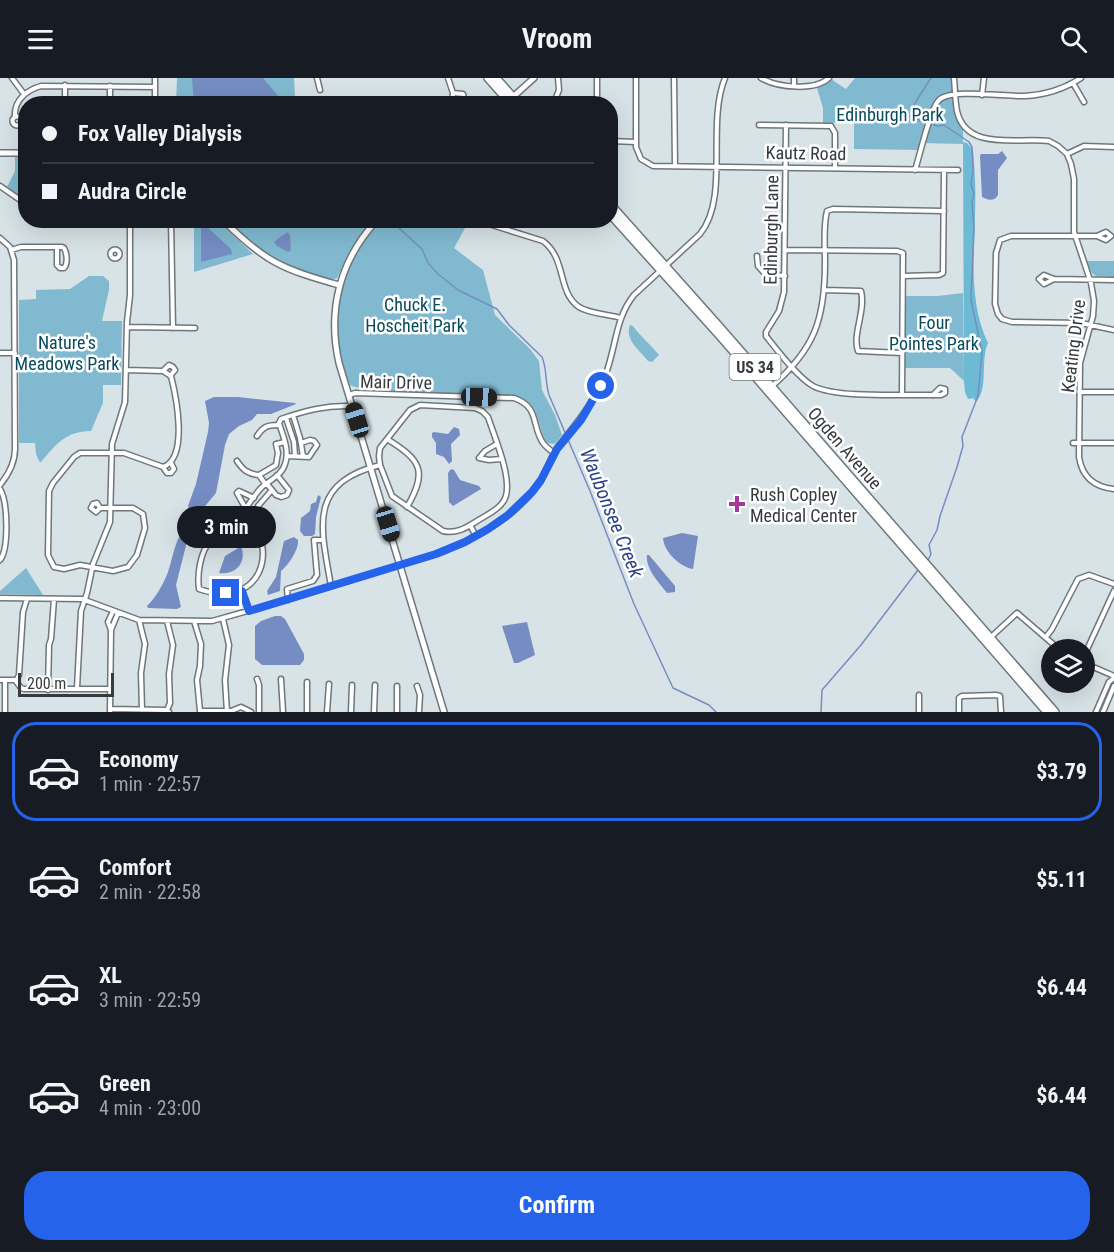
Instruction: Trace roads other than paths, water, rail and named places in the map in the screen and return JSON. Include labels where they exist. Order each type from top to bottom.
[{"type":"main road","points":[[488,78],[504,96]]},
{"type":"main road","points":[[496,78],[506,96]]},
{"type":"main road","name":"Ogden Avenue","points":[[618,214],[988,640],[1047,712]]},
{"type":"main road","name":"Ogden Avenue","points":[[618,222],[663,267]]},
{"type":"main road","name":"Ogden Avenue","points":[[988,640],[1055,712]]},
{"type":"street","points":[[12,78],[24,94],[41,86],[155,87]]},
{"type":"street","points":[[155,78],[155,96]]},
{"type":"street","points":[[317,78],[320,90]]},
{"type":"street","points":[[448,78],[453,96]]},
{"type":"street","points":[[514,96],[534,78]]},
{"type":"street","points":[[557,96],[558,78]]},
{"type":"street","points":[[597,78],[597,96]]},
{"type":"street","points":[[618,141],[636,141],[636,78]]},
{"type":"street","points":[[674,78],[675,166]]},
{"type":"street","points":[[0,598],[85,600],[139,620],[224,619],[441,552],[476,536],[508,515],[532,492],[541,480],[554,453],[588,409],[605,377],[621,318],[632,298],[700,234],[708,223],[714,206],[718,104],[725,78]]},
{"type":"street","points":[[761,78],[775,85],[794,86],[815,86],[830,78]]},
{"type":"street","points":[[794,78],[794,86]]},
{"type":"street","points":[[954,78],[959,118],[976,136],[993,140],[1049,141],[1066,154],[1084,146],[1114,147]]},
{"type":"street","points":[[982,95],[984,78]]},
{"type":"street","points":[[915,170],[935,106],[945,96],[956,94],[1027,96],[1049,93],[1081,78]]},
{"type":"street","points":[[1073,83],[1084,102]]},
{"type":"street","points":[[65,85],[65,96]]},
{"type":"street","points":[[110,86],[110,96]]},
{"type":"street","points":[[453,93],[465,96]]},
{"type":"street","points":[[15,116],[15,108],[18,103]]},
{"type":"street","points":[[759,125],[828,125],[835,133],[835,168]]},
{"type":"street","name":"Edinburgh Lane","points":[[786,126],[785,276],[781,305],[766,334],[808,383],[826,392],[933,394]]},
{"type":"street","name":"Kautz Road","points":[[636,141],[637,152],[641,159],[653,166],[958,170]]},
{"type":"street","points":[[0,153],[18,153]]},
{"type":"street","name":"Keating Drive","points":[[1066,154],[1073,171],[1075,236],[1090,279],[1094,306],[1080,363],[1078,443],[1080,463],[1085,475],[1099,486],[1114,489]]},
{"type":"street","points":[[903,276],[944,273],[944,170]]},
{"type":"street","points":[[0,186],[18,198]]},
{"type":"street","points":[[770,389],[793,367],[816,329],[822,312],[828,210],[944,211]]},
{"type":"street","points":[[77,688],[81,610],[93,567],[108,530],[111,508],[113,436],[124,409],[126,327],[130,295],[130,228]]},
{"type":"street","points":[[171,228],[173,328]]},
{"type":"street","points":[[231,228],[255,251],[270,261],[299,274],[339,285]]},
{"type":"street","points":[[370,228],[347,262],[339,285],[334,330],[337,352],[444,712]]},
{"type":"street","points":[[502,228],[543,241],[552,249],[558,258],[566,289],[576,304],[589,311],[621,318]]},
{"type":"street","points":[[1096,236],[1011,236],[1000,240],[996,252],[996,308],[1002,319],[1012,322],[1077,323],[1114,330]]},
{"type":"street","points":[[0,238],[11,250],[15,264],[15,456],[9,472],[0,485]]},
{"type":"street","points":[[11,250],[21,247],[57,247],[65,250],[64,268],[57,265],[57,247]]},
{"type":"street","points":[[785,250],[900,251],[903,255],[902,394]]},
{"type":"street","points":[[120,254],[130,254]]},
{"type":"street","points":[[757,256],[758,266],[765,274],[785,276]]},
{"type":"street","points":[[1054,279],[1114,280]]},
{"type":"street","points":[[825,290],[861,291],[862,312],[856,343],[858,351],[902,353]]},
{"type":"street","points":[[126,327],[195,328]]},
{"type":"street","points":[[0,353],[15,353]]},
{"type":"street","points":[[163,371],[169,365],[173,367],[175,370],[170,376]]},
{"type":"street","points":[[126,370],[163,371],[170,376],[180,432],[171,463],[162,467]]},
{"type":"street","points":[[1079,392],[1114,392]]},
{"type":"street","name":"Mair Drive","points":[[349,395],[355,393],[514,398],[523,402],[533,412],[543,444],[554,453]]},
{"type":"street","points":[[460,407],[461,396]]},
{"type":"street","points":[[257,436],[262,428],[268,425],[278,425],[281,419],[286,417],[333,405],[352,406]]},
{"type":"street","points":[[420,405],[460,407],[475,408],[488,417],[507,481],[507,496],[499,507],[470,525],[458,531],[443,531],[392,496],[380,465],[379,452],[410,410],[420,405]]},
{"type":"street","points":[[293,415],[303,456]]},
{"type":"street","points":[[286,417],[295,456]]},
{"type":"street","points":[[255,498],[239,490],[237,493],[239,500],[245,510],[256,526],[264,551],[254,582],[242,591],[210,593],[199,589],[199,570],[206,548],[213,538],[230,528],[245,510],[255,498],[266,484],[285,465],[287,456],[285,442],[279,423]]},
{"type":"street","points":[[292,437],[299,434]]},
{"type":"street","points":[[387,439],[407,452],[418,468],[417,490],[407,507]]},
{"type":"street","points":[[287,456],[309,457],[316,445],[314,441],[301,443]]},
{"type":"street","points":[[237,461],[250,474],[259,475],[276,465],[278,453],[276,444],[285,442]]},
{"type":"street","points":[[1073,443],[1114,443]]},
{"type":"street","points":[[497,444],[485,451],[479,458],[501,459]]},
{"type":"street","points":[[100,507],[137,509],[145,517],[145,528],[137,555],[130,565],[118,571],[110,571],[80,565],[60,569],[51,564],[48,555],[48,497],[52,483],[77,454],[129,455],[162,467],[167,473],[171,473],[174,469],[171,463]]},
{"type":"street","points":[[331,586],[323,540],[324,510],[333,491],[345,479],[380,465]]},
{"type":"street","points":[[259,475],[276,495],[281,497],[287,495],[290,490],[277,475]]},
{"type":"street","points":[[0,489],[5,503],[5,550],[0,560]]},
{"type":"street","points":[[263,523],[258,506],[272,490]]},
{"type":"street","points":[[256,526],[271,520]]},
{"type":"street","points":[[470,525],[476,536]]},
{"type":"street","points":[[213,538],[209,531],[211,526],[219,527],[223,532]]},
{"type":"street","points":[[288,600],[287,589],[313,580],[317,575],[314,540],[323,540]]},
{"type":"street","points":[[988,640],[1017,613],[1046,637],[1078,579],[1091,576],[1114,584]]},
{"type":"street","points":[[242,591],[249,611]]},
{"type":"street","points":[[1092,639],[1114,591]]},
{"type":"street","points":[[16,681],[20,675],[23,612],[27,599]]},
{"type":"street","points":[[48,690],[49,645],[54,599]]},
{"type":"street","points":[[115,612],[111,630],[110,711],[168,711],[173,645],[166,621]]},
{"type":"street","points":[[224,619],[229,645],[225,675],[230,712]]},
{"type":"street","points":[[139,620],[145,644],[141,673],[142,710]]},
{"type":"street","points":[[194,621],[201,644],[197,680],[200,712],[230,712],[241,707],[251,712],[259,712],[257,679]]},
{"type":"street","points":[[1095,668],[1114,677],[1109,682],[1096,712]]},
{"type":"street","points":[[281,679],[283,712]]},
{"type":"street","points":[[5,712],[3,680],[16,681],[22,689],[110,688]]},
{"type":"street","points":[[307,682],[307,712]]},
{"type":"street","points":[[327,712],[329,684]]},
{"type":"street","points":[[351,712],[352,685]]},
{"type":"street","points":[[374,712],[375,686]]},
{"type":"street","points":[[397,712],[398,686]]},
{"type":"street","points":[[417,686],[420,695],[419,712]]},
{"type":"street","points":[[1102,712],[1114,686]]},
{"type":"street","points":[[919,695],[919,712]]},
{"type":"street","points":[[959,712],[958,698],[962,696],[996,695],[1000,696],[1001,712]]},
{"type":"waterway","points":[[920,121],[914,115],[914,105],[931,78]]},
{"type":"waterway","points":[[928,560],[931,554],[929,545],[937,530],[963,446],[962,437],[978,396],[982,352],[971,300],[974,227],[972,201],[974,194],[971,184],[972,147],[969,142],[944,125],[934,125]]},
{"type":"waterway","name":"Waubonsee Creek","points":[[399,228],[422,249],[428,263],[438,274],[458,290],[497,309],[509,325],[542,357],[549,395],[590,491],[634,604],[673,688],[709,705],[716,712]]},
{"type":"waterway","points":[[821,712],[822,690],[861,645],[918,570]]},
{"type":"place","name":"Rush Copley Medical Center","points":[[737,504]]},
{"type":"park label","name":"Edinburgh Park","points":[[890,114]]},
{"type":"park label","name":"Chuck E. Hoscheit Park","points":[[415,314]]},
{"type":"park label","name":"Four Pointes Park","points":[[934,332]]},
{"type":"park label","name":"Nature's Meadows Park","points":[[67,352]]}]
